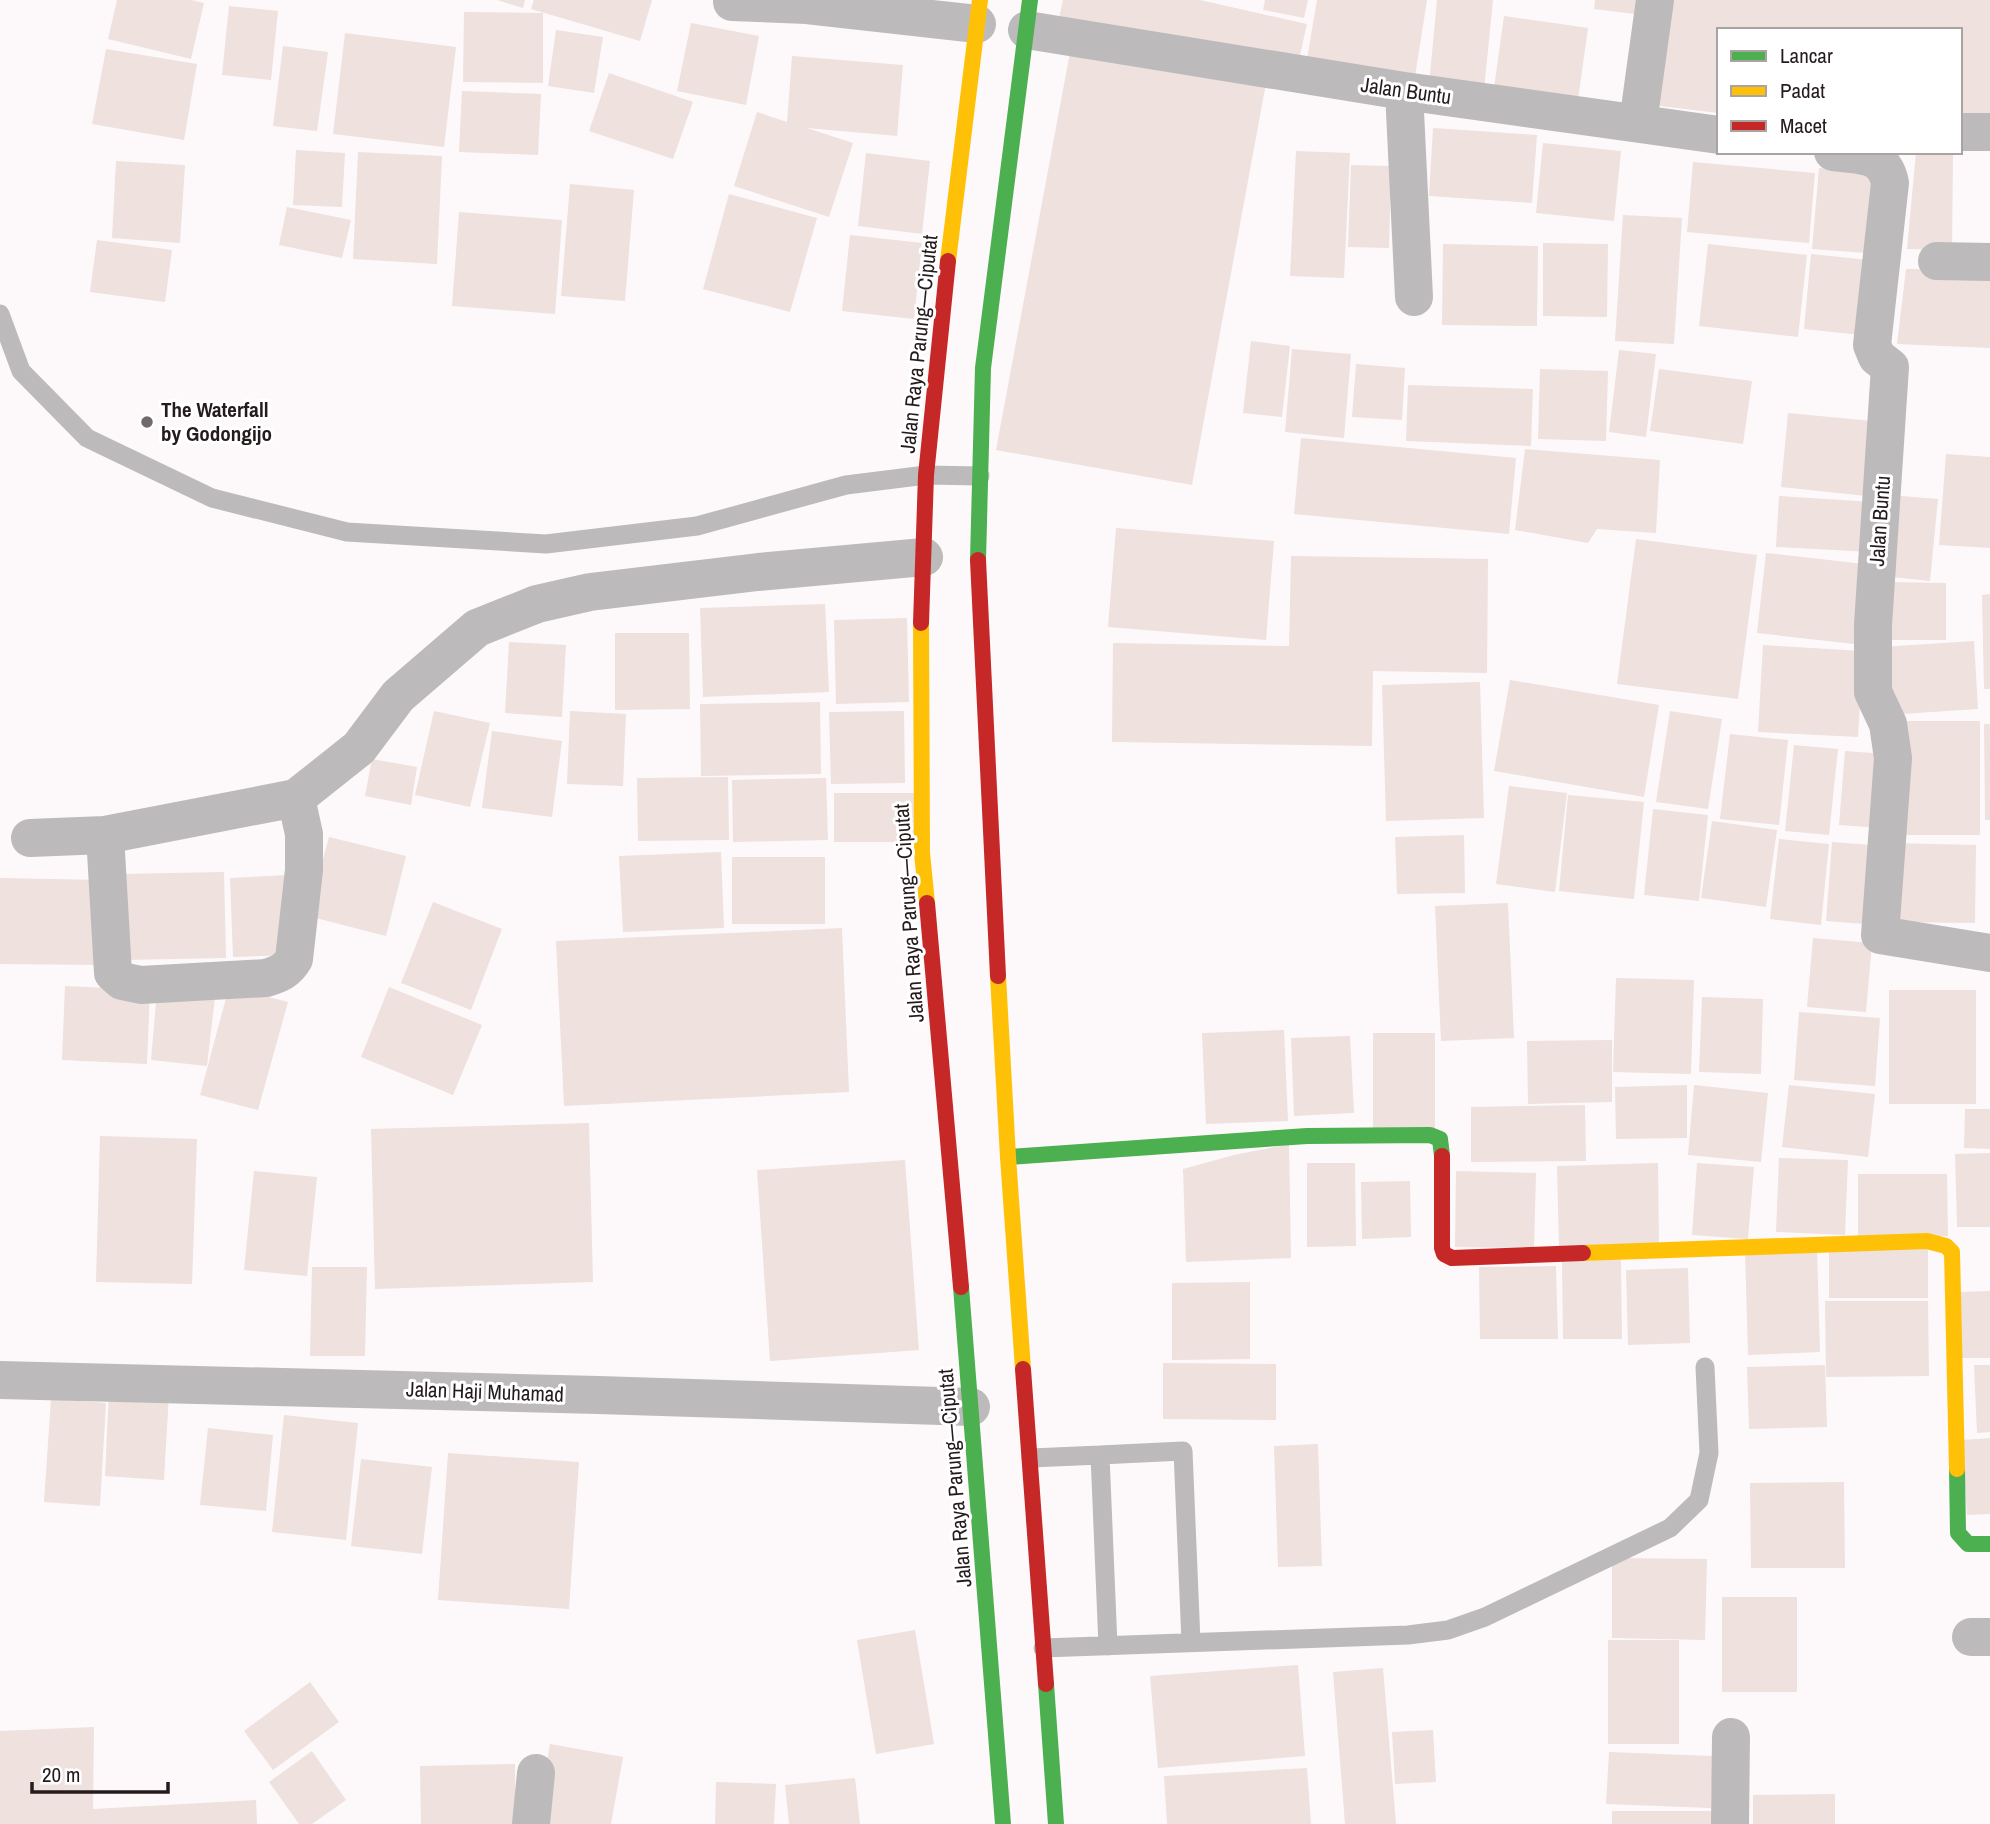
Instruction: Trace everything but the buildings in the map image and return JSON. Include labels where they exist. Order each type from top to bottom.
[{"type":"main road","name":"Jalan Raya Parung—Ciputat","points":[[979,12],[936,363],[926,475],[921,636],[922,853],[971,1407],[1003,1824]]},
{"type":"main road","points":[[1028,15],[984,368],[980,475],[980,633],[1009,1157],[1056,1824]]},
{"type":"main road","points":[[1009,1157],[1307,1136],[1430,1135],[1440,1139],[1443,1145],[1443,1248],[1444,1254],[1452,1258],[1927,1241],[1946,1246],[1952,1252],[1958,1533],[1968,1544],[1990,1544]]},
{"type":"street","points":[[1638,123],[1655,0]]},
{"type":"street","points":[[732,2],[979,12]]},
{"type":"street","name":"Jalan Buntu","points":[[1028,15],[1093,41],[1404,91],[1717,135]]},
{"type":"street","points":[[1404,91],[1414,297]]},
{"type":"street","points":[[1962,132],[1990,132]]},
{"type":"street","name":"Jalan Buntu","points":[[1842,154],[1880,162],[1887,168],[1890,183],[1872,345],[1877,357],[1890,367],[1873,625],[1873,692],[1886,716],[1893,758],[1880,935],[1990,953]]},
{"type":"street","points":[[1937,261],[1990,262]]},
{"type":"street","points":[[30,838],[105,835],[296,798],[359,748],[398,696],[477,628],[537,604],[590,592],[758,572],[923,557]]},
{"type":"street","points":[[105,835],[113,973],[122,981],[141,985],[266,978],[279,975],[294,959],[304,870],[304,834],[296,798]]},
{"type":"street","name":"Jalan Haji Muhamad","points":[[0,1380],[971,1407]]},
{"type":"street","points":[[1730,1824],[1731,1737]]},
{"type":"street","points":[[531,1824],[536,1773]]},
{"type":"lane","points":[[0,314],[21,371],[87,438],[212,498],[347,532],[546,544],[697,526],[846,485],[926,475],[980,475]]},
{"type":"lane","points":[[1043,1648],[1408,1635],[1448,1630],[1485,1617],[1670,1528],[1699,1500],[1709,1453],[1705,1367]]},
{"type":"lane","points":[[1031,1458],[1183,1451],[1191,1642]]},
{"type":"lane","points":[[1100,1455],[1108,1646]]},
{"type":"traffic: fast","points":[[978,560],[983,368],[1030,0]]},
{"type":"traffic: fast","points":[[1008,1157],[1307,1136],[1430,1135],[1440,1139],[1442,1156]]},
{"type":"traffic: fast","points":[[961,1287],[1003,1824]]},
{"type":"traffic: fast","points":[[1957,1469],[1958,1533],[1968,1544],[1990,1544]]},
{"type":"traffic: fast","points":[[1046,1684],[1056,1824]]},
{"type":"traffic: slow","points":[[948,261],[980,0]]},
{"type":"traffic: slow","points":[[921,623],[922,853],[927,903]]},
{"type":"traffic: slow","points":[[998,976],[1023,1369]]},
{"type":"traffic: slow","points":[[1583,1253],[1927,1241],[1946,1246],[1952,1252],[1957,1469]]},
{"type":"traffic: jam","points":[[921,623],[926,475],[948,261]]},
{"type":"traffic: jam","points":[[978,560],[998,976]]},
{"type":"traffic: jam","points":[[927,903],[961,1287]]},
{"type":"traffic: jam","points":[[1442,1156],[1444,1254],[1452,1258],[1583,1253]]},
{"type":"traffic: jam","points":[[1023,1369],[1046,1684]]},
{"type":"place","name":"The Waterfall by Godongijo","points":[[147,422]]}]
